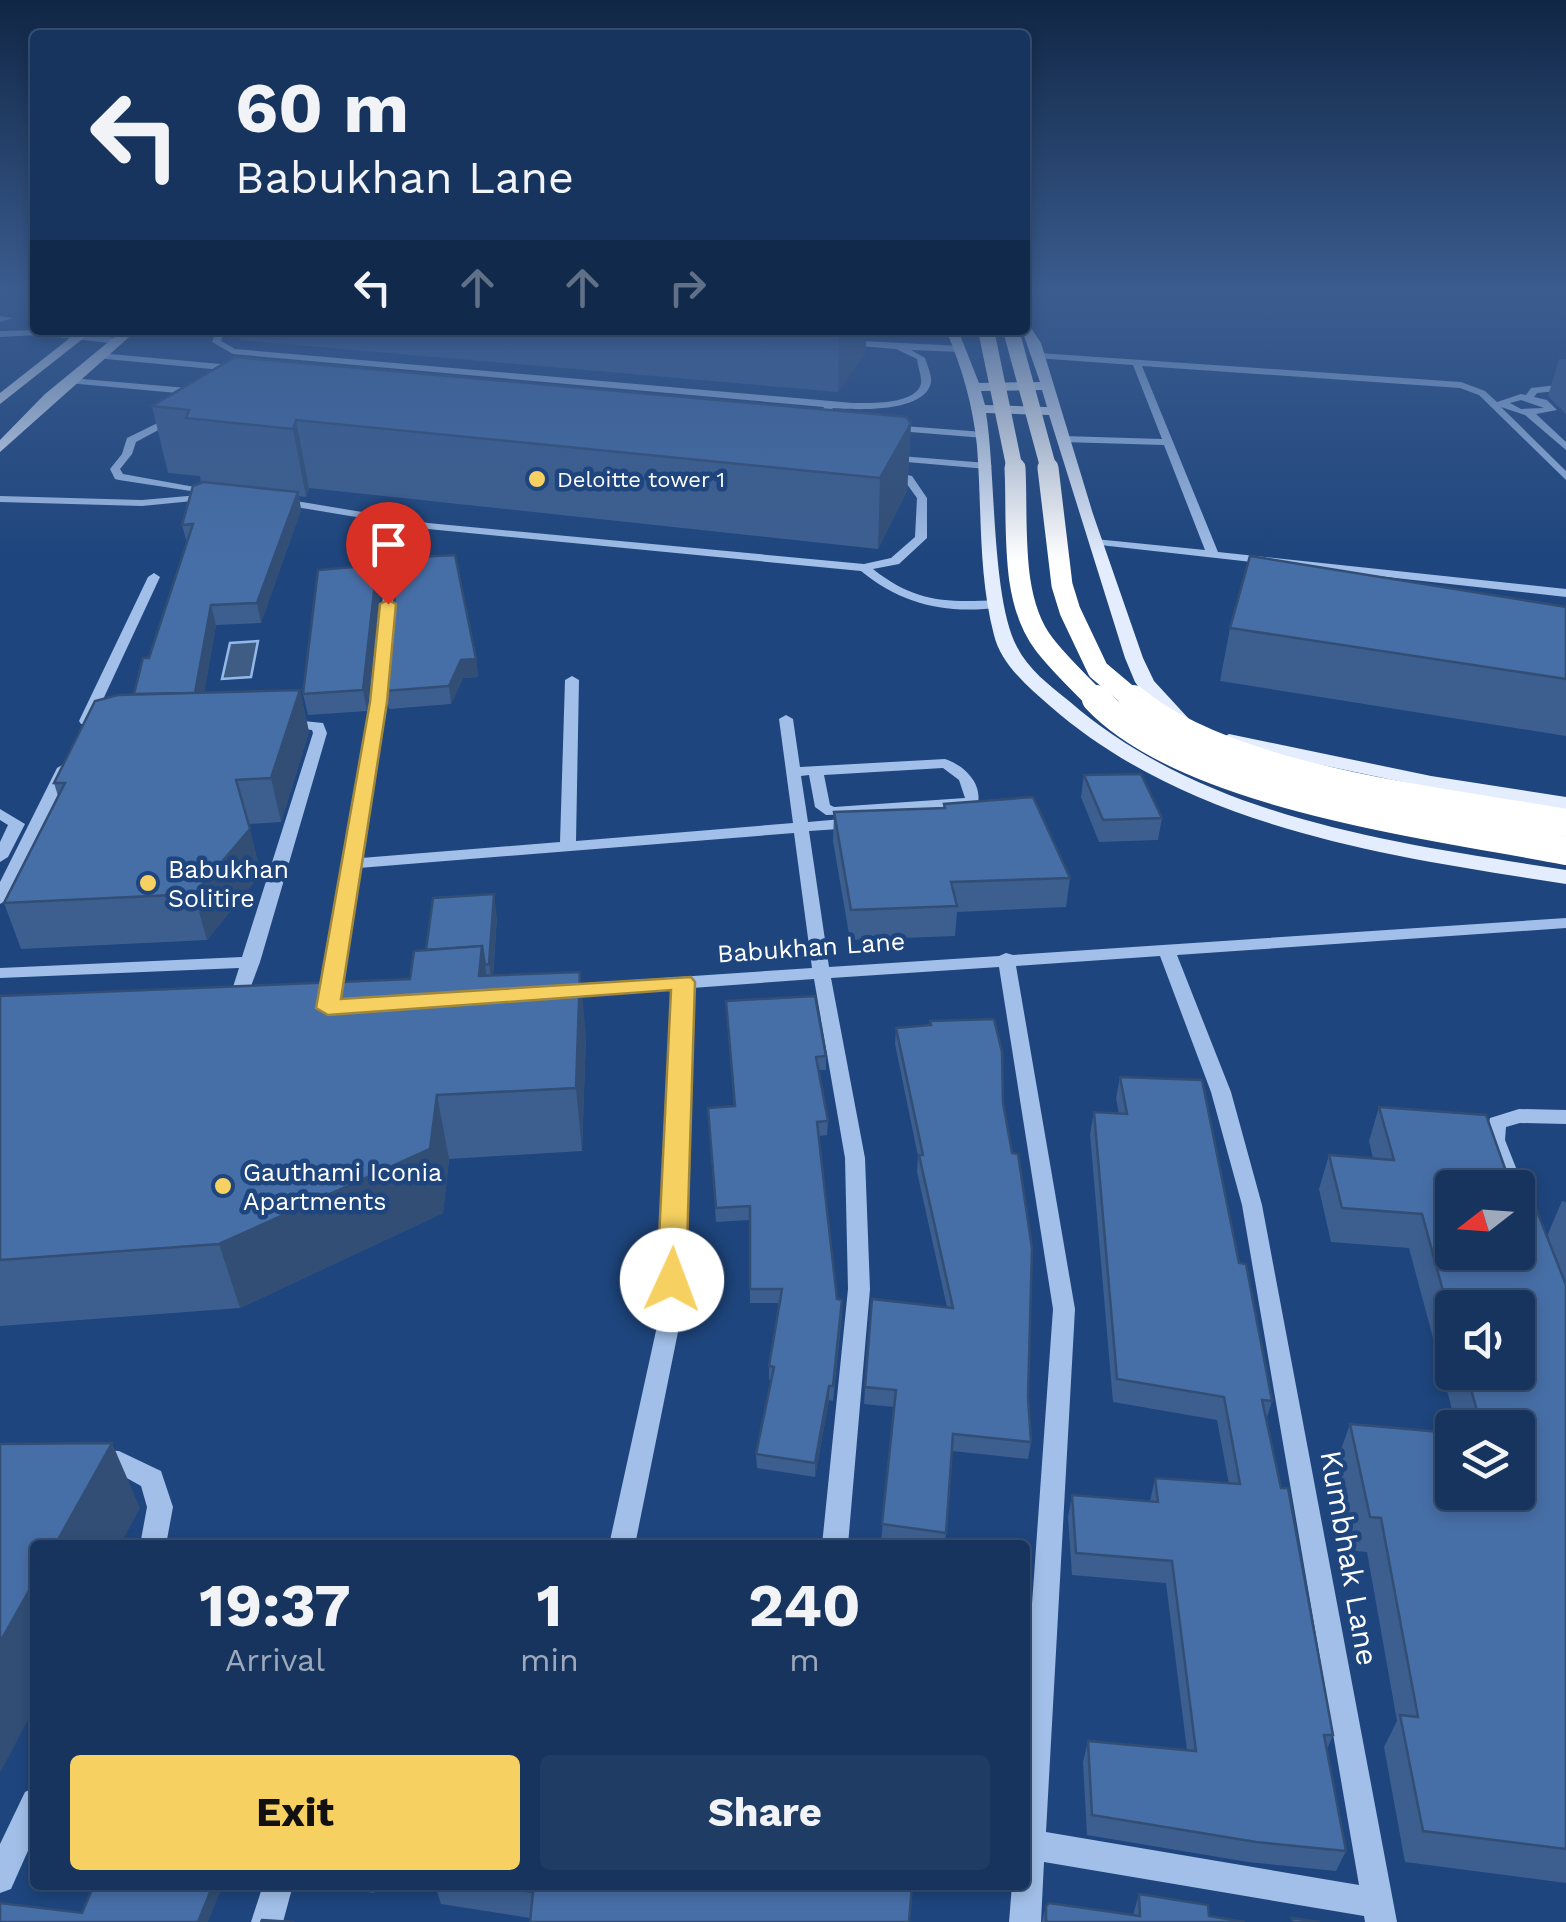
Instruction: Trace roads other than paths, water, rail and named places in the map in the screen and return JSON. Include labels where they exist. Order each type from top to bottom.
[{"type":"highway","points":[[998,382],[1014,455],[1020,584],[1028,612],[1042,642],[1102,707],[1145,736],[1196,762],[1303,800],[1566,851]]},
{"type":"highway","points":[[1025,382],[1046,456],[1062,585],[1070,611],[1098,670],[1150,714],[1174,729],[1319,779],[1566,824]]},
{"type":"main road","points":[[0,400],[23,382]]},
{"type":"main road","points":[[0,448],[71,382]]},
{"type":"main road","points":[[971,382],[984,434],[997,604],[1004,642],[1040,687],[1107,743],[1179,780],[1290,822],[1445,858],[1566,877]]},
{"type":"main road","points":[[1047,382],[1102,565],[1145,682],[1165,709],[1196,730],[1393,774],[1566,804]]},
{"type":"main road","points":[[972,386],[1048,386]]},
{"type":"main road","points":[[978,409],[1055,410]]},
{"type":"street","points":[[80,382],[209,393]]},
{"type":"street","points":[[576,382],[860,409],[921,392],[926,382]]},
{"type":"street","points":[[1144,382],[1213,555]]},
{"type":"street","points":[[1427,382],[1461,384],[1482,392],[1566,477]]},
{"type":"street","points":[[1530,398],[1534,390],[1566,387]]},
{"type":"street","points":[[1530,398],[1550,404],[1552,410],[1528,414],[1501,402],[1530,398]]},
{"type":"street","points":[[830,405],[822,421],[836,424]]},
{"type":"street","points":[[0,499],[167,503],[222,494],[119,478],[115,468],[127,454],[131,440],[152,426],[197,414]]},
{"type":"street","points":[[1528,414],[1566,447]]},
{"type":"street","points":[[868,427],[984,434]]},
{"type":"street","points":[[1062,436],[1168,442]]},
{"type":"street","points":[[870,456],[988,466]]},
{"type":"street","points":[[258,498],[428,526],[864,568],[896,561],[921,538],[922,498],[908,478],[878,472]]},
{"type":"street","points":[[1095,542],[1566,593]]},
{"type":"street","points":[[864,568],[890,590],[919,603],[997,604]]},
{"type":"street","points":[[347,1006],[318,1009],[351,864],[378,702],[391,577]]},
{"type":"street","points":[[84,728],[154,578]]},
{"type":"street","points":[[568,843],[572,680]]},
{"type":"street","points":[[786,719],[821,971],[855,1158],[859,1289],[835,1540]]},
{"type":"street","points":[[232,1016],[320,733],[318,726],[304,722],[265,724]]},
{"type":"street","points":[[0,900],[76,744]]},
{"type":"street","points":[[351,864],[568,843],[799,827],[973,800],[961,773],[945,763],[792,772]]},
{"type":"street","points":[[816,770],[823,807],[831,812],[981,813]]},
{"type":"street","points":[[0,814],[16,824],[0,857]]},
{"type":"street","points":[[1559,924],[1566,942]]},
{"type":"street","name":"Babukhan Lane","points":[[545,992],[1006,958],[1559,924]]},
{"type":"street","name":"Kumbhak Lane","points":[[1166,948],[1222,1092],[1252,1205],[1379,1912]]},
{"type":"street","points":[[1006,958],[1064,1309],[1030,1788]]},
{"type":"street","points":[[0,973],[251,962]]},
{"type":"street","points":[[623,1540],[670,1317],[683,982]]},
{"type":"street","points":[[1507,1170],[1495,1140],[1497,1123],[1519,1116],[1566,1117]]},
{"type":"street","points":[[81,1460],[119,1462],[152,1480],[160,1507],[153,1540]]},
{"type":"street","points":[[0,1878],[30,1813]]},
{"type":"street","points":[[1030,1845],[1379,1912]]},
{"type":"street","points":[[267,1922],[277,1890]]},
{"type":"street","points":[[1024,1922],[1025,1890]]},
{"type":"water","points":[[258,641],[251,677],[222,679],[230,643]]},
{"type":"place","name":"Deloitte tower 1","points":[[537,479]]},
{"type":"place","name":"Babukhan Solitire","points":[[148,883]]},
{"type":"place","name":"Gauthami Iconia Apartments","points":[[223,1186]]}]
